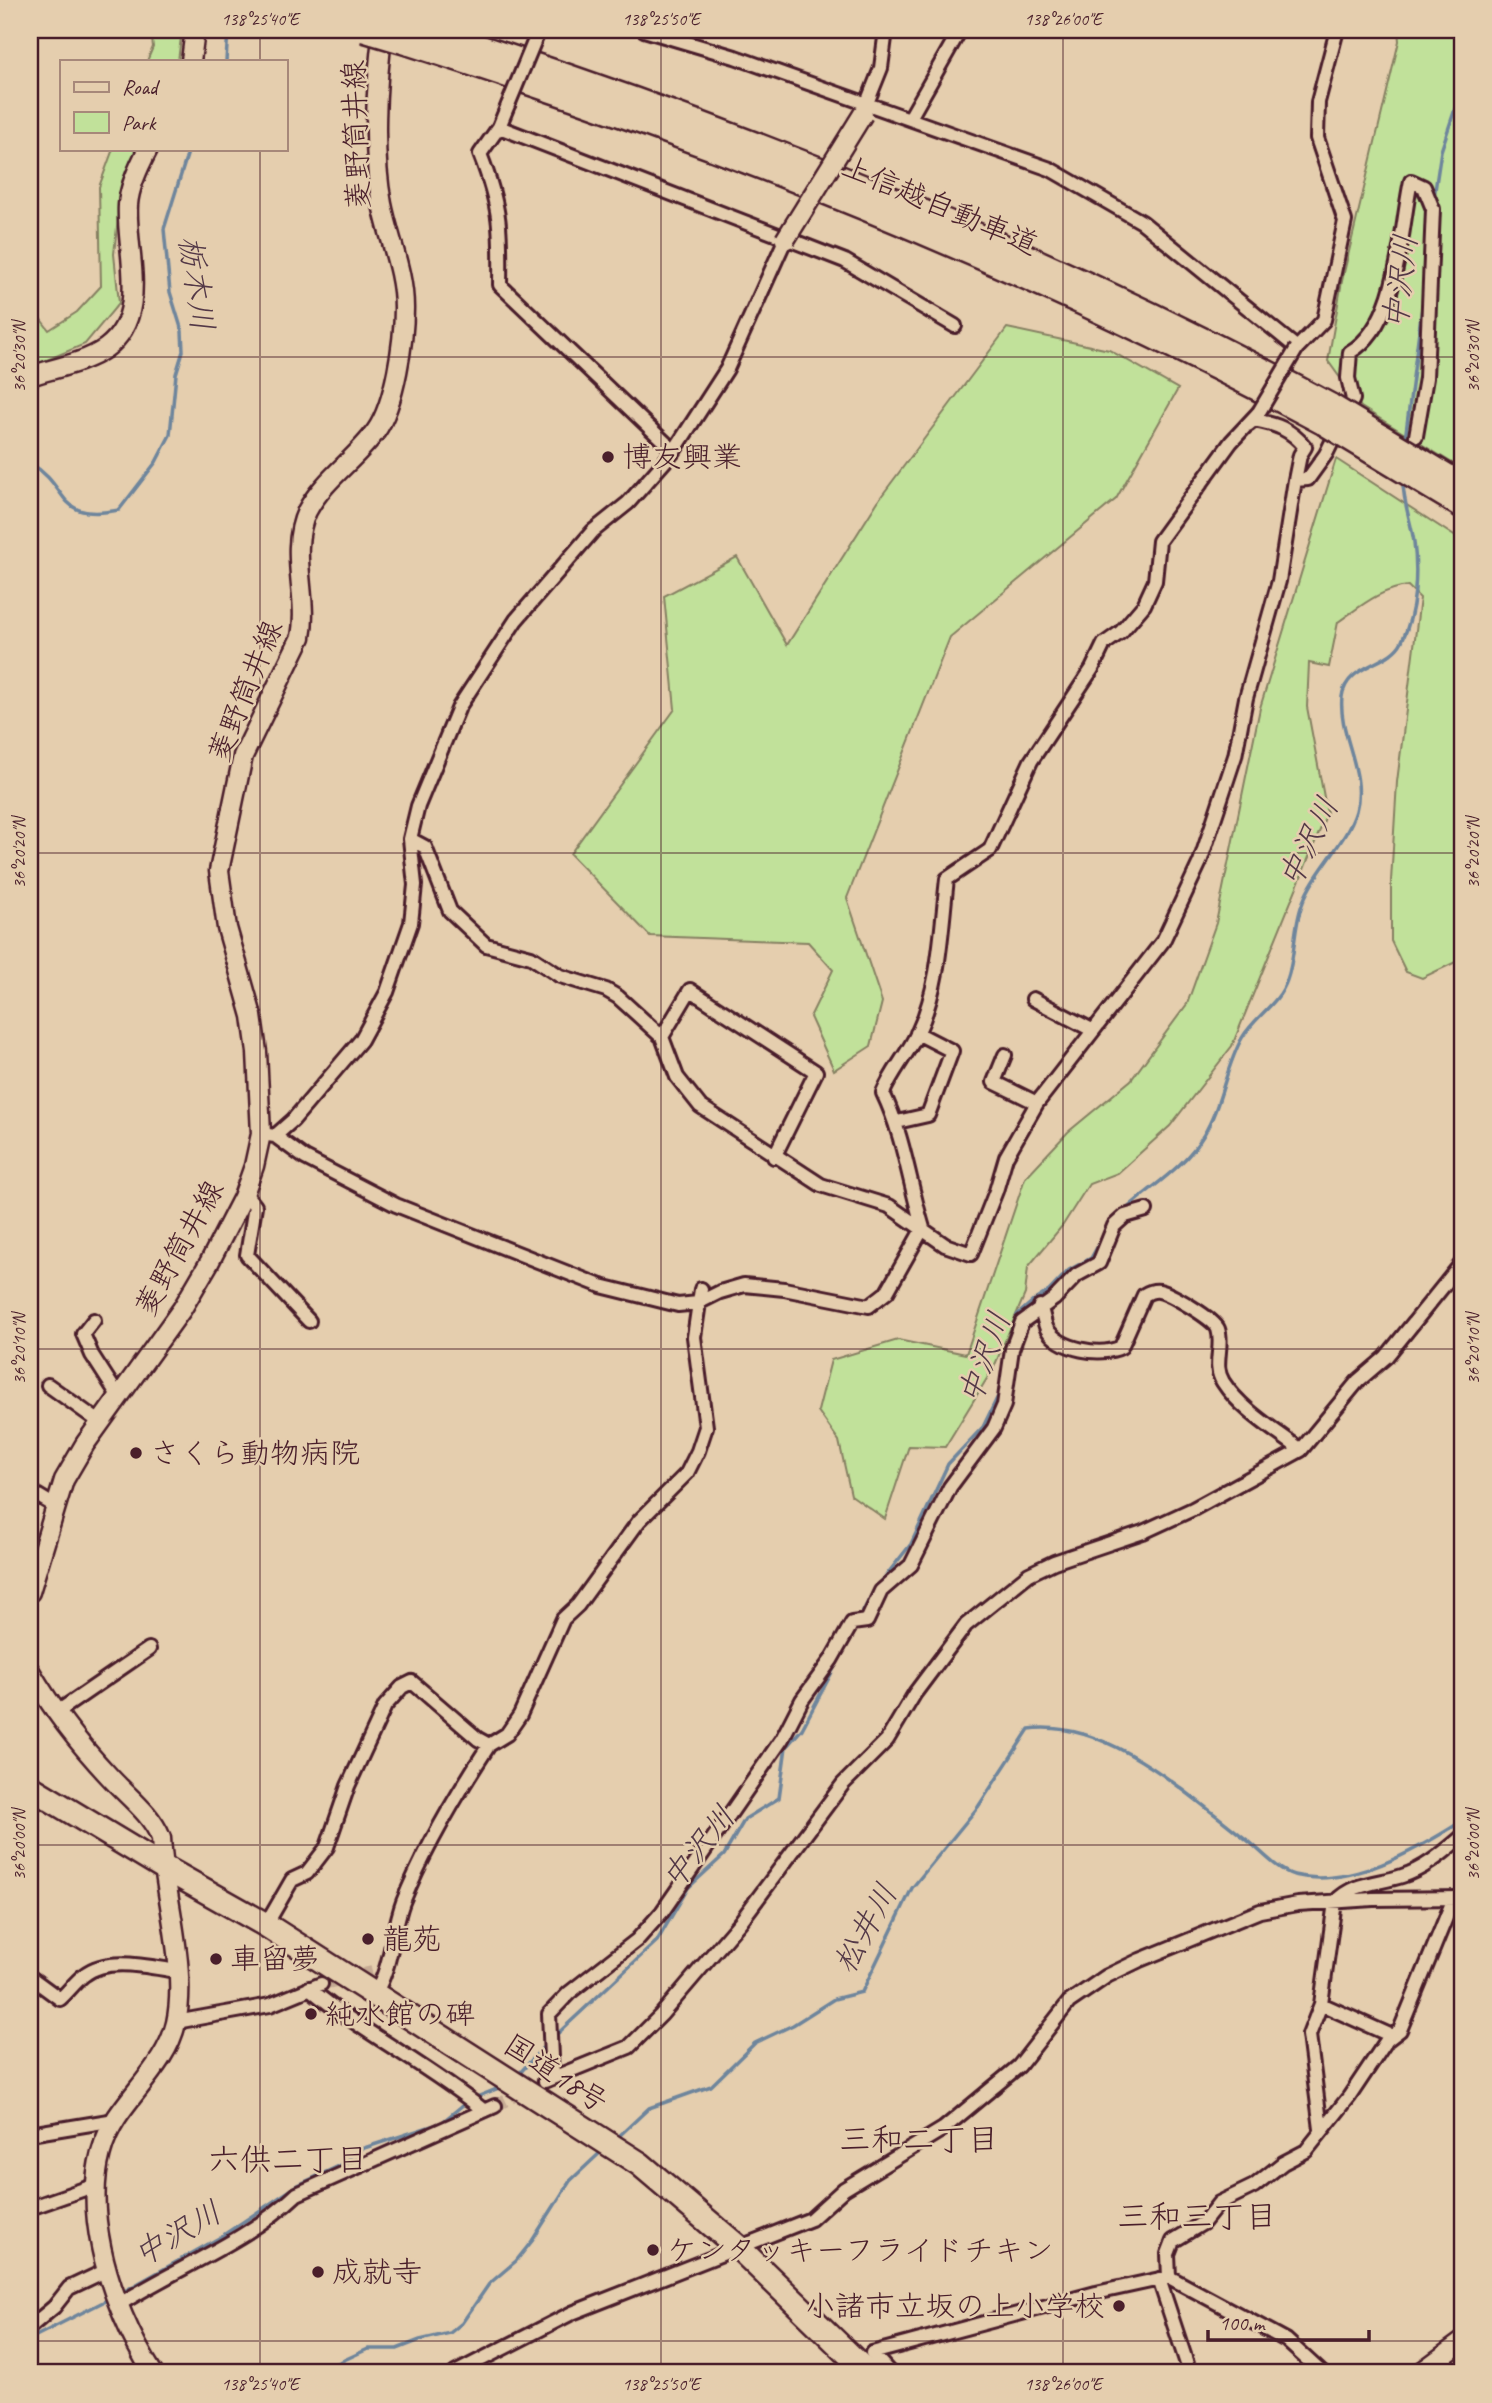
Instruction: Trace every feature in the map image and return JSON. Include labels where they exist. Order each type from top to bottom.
[{"type":"highway","name":"上信越自動車道","points":[[364,30],[632,117],[909,224],[1328,414],[1462,506]]},
{"type":"highway","name":"上信越自動車道","points":[[427,30],[624,94],[916,206],[1124,299],[1328,414],[1462,485]]},
{"type":"highway","name":"国道18号","points":[[30,1787],[163,1867],[373,1983],[640,2164],[738,2247],[868,2373]]},
{"type":"main road","points":[[191,60],[195,30]]},
{"type":"main road","name":"菱野筒井線","points":[[30,1592],[64,1480],[189,1297],[244,1192],[268,1135],[252,1016],[226,928],[219,870],[243,756],[301,637],[305,617],[300,588],[300,534],[307,512],[319,494],[376,430],[392,398],[404,308],[400,272],[382,202],[380,178],[378,68],[383,30]]},
{"type":"main road","points":[[785,240],[865,108]]},
{"type":"main road","points":[[30,376],[104,350],[121,331],[131,311],[134,283],[129,250],[128,202],[148,150]]},
{"type":"main road","points":[[30,1671],[56,1713],[108,1776],[156,1825],[161,1838],[177,1971],[176,2022],[168,2046],[115,2120],[99,2157],[96,2185],[105,2272],[135,2345],[153,2373]]},
{"type":"main road","points":[[1420,2373],[1462,2343]]},
{"type":"street","points":[[539,30],[499,127],[480,154],[494,190],[501,220],[500,285],[674,451]]},
{"type":"street","points":[[644,30],[865,108],[910,118],[1050,169],[1142,222],[1297,348]]},
{"type":"street","points":[[865,108],[881,68],[886,30]]},
{"type":"street","points":[[910,118],[960,30]]},
{"type":"street","points":[[785,240],[727,369],[674,451],[628,503],[593,531],[501,640],[453,719],[418,806],[410,839],[415,885],[411,923],[387,992],[361,1040],[293,1120],[268,1135],[305,1158],[415,1213],[601,1286],[678,1306],[698,1303],[720,1292],[744,1285],[784,1289],[869,1306],[887,1292],[923,1228],[897,1122],[883,1093],[891,1074],[917,1033],[935,983],[947,879],[990,850],[1031,761],[1092,669],[1104,644],[1121,632],[1144,605],[1155,581],[1159,541],[1231,442],[1259,412],[1297,348],[1324,320],[1345,221],[1317,138],[1318,102],[1337,30]]},
{"type":"street","points":[[499,127],[845,261],[955,326]]},
{"type":"street","points":[[1295,480],[1308,478],[1326,453],[1353,399],[1348,378],[1350,352],[1365,343],[1391,291],[1411,181],[1424,187],[1433,209],[1426,378],[1416,436]]},
{"type":"street","points":[[410,839],[425,847],[450,911],[486,945],[531,957],[560,976],[606,990],[662,1037],[677,1077],[700,1106],[774,1157],[821,1185],[889,1206],[945,1245],[971,1254],[996,1191],[1006,1157],[1037,1103],[1163,941],[1200,862],[1235,756],[1246,698],[1279,581],[1295,480],[1300,455],[1305,447],[1278,424],[1254,420],[1231,442]]},
{"type":"street","points":[[662,1037],[690,990],[816,1072],[774,1157]]},
{"type":"street","points":[[1033,999],[1092,1030]]},
{"type":"street","points":[[897,1122],[928,1115],[952,1051],[917,1033]]},
{"type":"street","points":[[1005,1055],[994,1082],[1037,1103]]},
{"type":"street","points":[[244,1192],[255,1206],[247,1255],[309,1321]]},
{"type":"street","points":[[1146,1210],[1125,1216],[1114,1226],[1099,1263],[1077,1275],[1054,1299],[1022,1322],[1015,1333],[1007,1393],[994,1428],[950,1488],[911,1565],[881,1591],[867,1621],[852,1623],[831,1660],[802,1700],[782,1738],[662,1912],[637,1940],[569,1993],[549,2014],[549,2080],[629,2047],[661,2015],[741,1921],[843,1784],[887,1740],[915,1693],[966,1625],[1029,1574],[1054,1562],[1143,1532],[1193,1509],[1301,1450],[1358,1381],[1386,1357],[1462,1263]]},
{"type":"street","points":[[373,1983],[387,1969],[403,1903],[456,1795],[489,1745],[507,1734],[520,1715],[563,1619],[578,1605],[639,1521],[687,1473],[698,1451],[706,1427],[694,1337],[701,1289]]},
{"type":"street","points":[[1041,1306],[1048,1329],[1059,1339],[1081,1349],[1101,1352],[1121,1347],[1144,1295],[1154,1290],[1162,1291],[1179,1300],[1214,1323],[1218,1330],[1218,1371],[1232,1395],[1301,1450]]},
{"type":"street","points":[[94,1320],[83,1334],[92,1355],[119,1397]]},
{"type":"street","points":[[48,1385],[101,1423]]},
{"type":"street","points":[[30,1491],[55,1506]]},
{"type":"street","points":[[56,1713],[149,1649]]},
{"type":"street","points":[[266,1925],[292,1880],[307,1873],[327,1847],[348,1786],[380,1718],[402,1687],[412,1682],[424,1689],[478,1739],[489,1745]]},
{"type":"street","points":[[1321,2129],[1309,2035],[1321,2004],[1335,1902],[1345,1891],[1412,1871],[1433,1860],[1462,1837]]},
{"type":"street","points":[[455,2373],[572,2313],[811,2219],[844,2189],[943,2129],[1019,2066],[1069,2002],[1107,1976],[1168,1947],[1260,1911],[1298,1903],[1458,1898],[1400,2030],[1392,2036],[1306,2151],[1283,2163],[1254,2186],[1219,2203],[1203,2222],[1173,2241],[1164,2278],[1190,2373]]},
{"type":"street","points":[[30,1977],[60,1999],[86,1973],[107,1967],[138,1965],[177,1971]]},
{"type":"street","points":[[373,1983],[387,1969]]},
{"type":"street","points":[[117,2299],[229,2244],[281,2210],[298,2194],[484,2106],[348,2021],[315,1986],[270,2005],[176,2022]]},
{"type":"street","points":[[1321,2004],[1392,2036]]},
{"type":"street","points":[[30,2134],[115,2120]]},
{"type":"street","points":[[30,2208],[96,2185]]},
{"type":"street","points":[[30,2327],[54,2307],[69,2288],[105,2272]]},
{"type":"street","points":[[890,2373],[872,2353],[1096,2293],[1164,2278],[1286,2340],[1322,2373]]},
{"type":"green space","points":[[151,30],[182,30],[178,60],[147,60],[153,47]]},
{"type":"green space","points":[[1398,30],[1462,30],[1462,469],[1361,407],[1328,361],[1342,281],[1399,41]]},
{"type":"green space","points":[[113,150],[138,150],[122,181],[114,254],[119,303],[85,344],[30,367],[30,288],[33,309],[49,330],[77,312],[101,286],[99,187]]},
{"type":"green space","points":[[1007,328],[1109,350],[1178,389],[1116,499],[950,637],[847,898],[882,1002],[871,1046],[834,1070],[810,1017],[833,970],[808,942],[650,936],[570,854],[675,709],[664,596],[737,557],[787,645],[880,498]]},
{"type":"green space","points":[[1336,459],[1462,541],[1462,959],[1422,978],[1406,972],[1391,941],[1391,881],[1397,782],[1420,598],[1408,586],[1380,594],[1338,622],[1329,667],[1309,663],[1307,707],[1327,813],[1232,1046],[1170,1126],[1118,1173],[1089,1184],[1063,1225],[1028,1267],[1025,1294],[994,1367],[945,1447],[909,1446],[885,1519],[851,1495],[839,1441],[818,1411],[831,1360],[898,1340],[966,1354],[1025,1178],[1068,1132],[1131,1080],[1187,1004],[1216,923],[1260,708]]},
{"type":"waterway","name":"栃木川","points":[[226,60],[228,30]]},
{"type":"waterway","name":"中沢川","points":[[1434,197],[1441,151],[1462,88]]},
{"type":"waterway","name":"栃木川","points":[[30,463],[43,473],[73,507],[98,512],[119,510],[156,462],[170,435],[176,374],[183,351],[182,331],[170,292],[164,229],[189,150]]},
{"type":"waterway","name":"中沢川","points":[[1405,440],[1424,292]]},
{"type":"waterway","name":"中沢川","points":[[1123,1212],[1176,1168],[1203,1136],[1215,1112],[1231,1062],[1242,1038],[1273,1003],[1287,980],[1300,911],[1308,890],[1352,822],[1356,811],[1358,782],[1342,711],[1345,686],[1360,671],[1396,649],[1407,630],[1413,605],[1415,554],[1403,479]]},
{"type":"waterway","name":"中沢川","points":[[1015,1325],[1017,1315],[1049,1291],[1069,1270],[1091,1258],[1108,1228]]},
{"type":"waterway","name":"中沢川","points":[[859,1619],[873,1592],[911,1544],[948,1464],[983,1427],[1001,1390]]},
{"type":"waterway","name":"中沢川","points":[[554,2037],[657,1941],[688,1888],[724,1855],[745,1819],[779,1798],[786,1747],[802,1729],[840,1657]]},
{"type":"waterway","name":"松井川","points":[[617,2138],[649,2108],[711,2086],[755,2043],[793,2025],[834,1999],[862,1992],[912,1888],[978,1807],[1029,1729],[1059,1729],[1089,1736],[1118,1748],[1173,1782],[1276,1865],[1294,1875],[1338,1877],[1360,1872],[1404,1855],[1462,1821]]},
{"type":"waterway","name":"中沢川","points":[[518,2075],[548,2042]]},
{"type":"waterway","name":"中沢川","points":[[121,2293],[219,2238],[298,2185],[341,2165],[358,2150],[441,2123],[469,2100],[504,2086]]},
{"type":"waterway","name":"松井川","points":[[316,2373],[368,2349],[397,2349],[450,2333],[462,2323],[489,2284],[516,2261],[532,2241],[570,2181],[603,2150]]},
{"type":"waterway","name":"中沢川","points":[[30,2339],[111,2298]]},
{"type":"tunnel","points":[[311,1987],[372,1972]]},
{"type":"tunnel","points":[[495,2106],[545,2081]]},
{"type":"place","name":"博友興業","points":[[608,457]]},
{"type":"place","name":"さくら動物病院","points":[[136,1453]]},
{"type":"place","name":"龍苑","points":[[368,1939]]},
{"type":"place","name":"車留夢","points":[[216,1959]]},
{"type":"place","name":"純水館の碑","points":[[311,2014]]},
{"type":"place","name":"ケンタッキーフライドチキン","points":[[653,2250]]},
{"type":"place","name":"成就寺","points":[[318,2272]]},
{"type":"place","name":"小諸市立坂の上小学校","points":[[1119,2306]]},
{"type":"district","name":"三和二丁目","points":[[919,2139]]},
{"type":"district","name":"六供二丁目","points":[[288,2159]]},
{"type":"district","name":"三和三丁目","points":[[1197,2216]]}]
